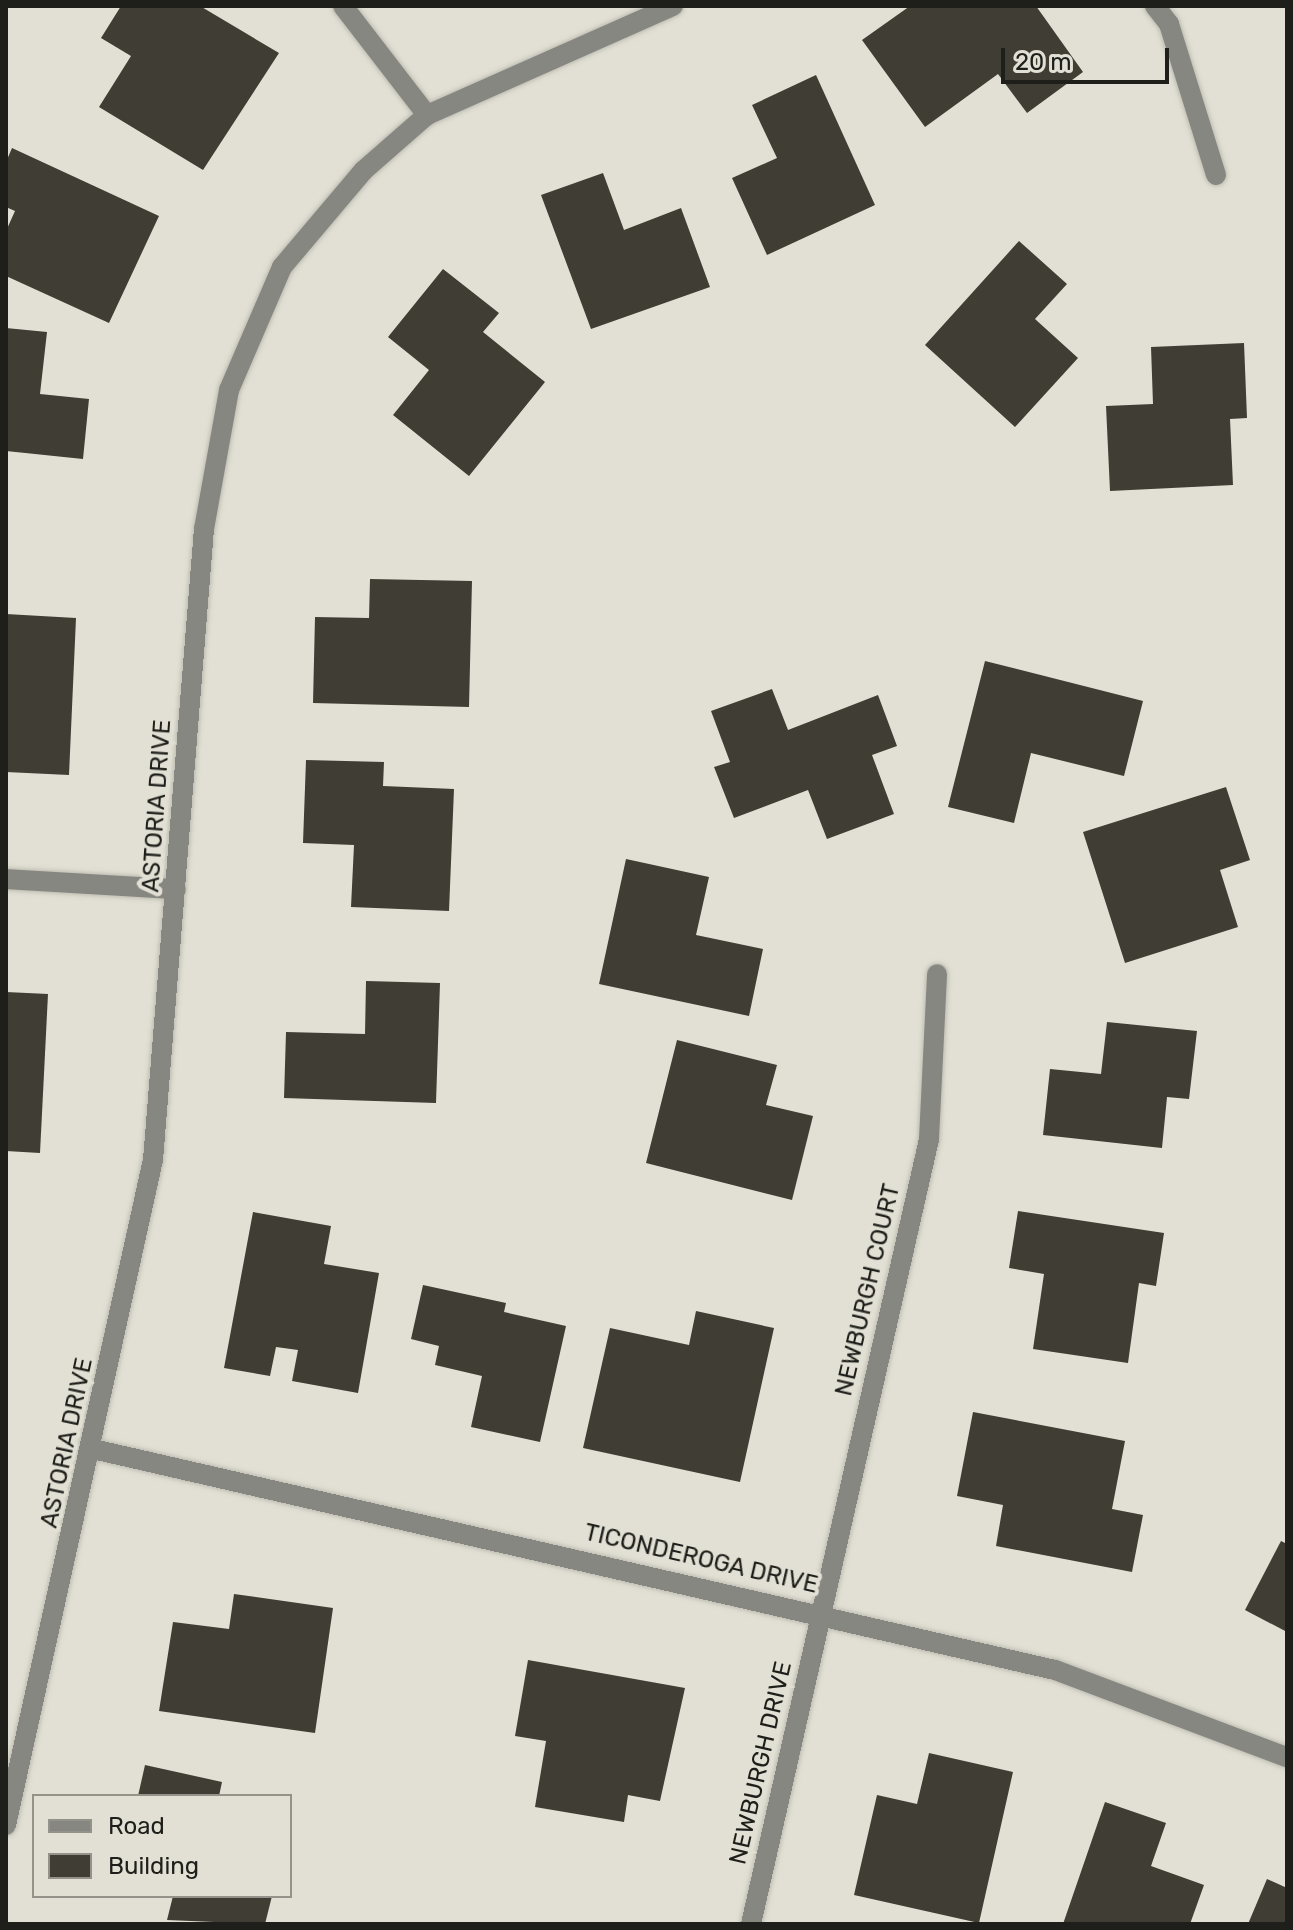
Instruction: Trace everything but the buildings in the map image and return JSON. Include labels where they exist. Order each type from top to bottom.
[{"type":"street","points":[[343,6],[427,115]]},
{"type":"street","name":"ASTORIA DRIVE","points":[[6,1825],[93,1449],[153,1160],[204,529],[229,390],[282,267],[363,171],[427,115],[673,6]]},
{"type":"street","points":[[1155,6],[1169,24],[1216,175]]},
{"type":"street","points":[[6,879],[176,889]]},
{"type":"street","name":"NEWBURGH COURT","points":[[822,1613],[929,1139],[937,974]]},
{"type":"street","name":"TICONDEROGA DRIVE","points":[[93,1449],[822,1613],[1055,1670],[1287,1757]]},
{"type":"street","name":"NEWBURGH DRIVE","points":[[751,1924],[822,1613]]}]
